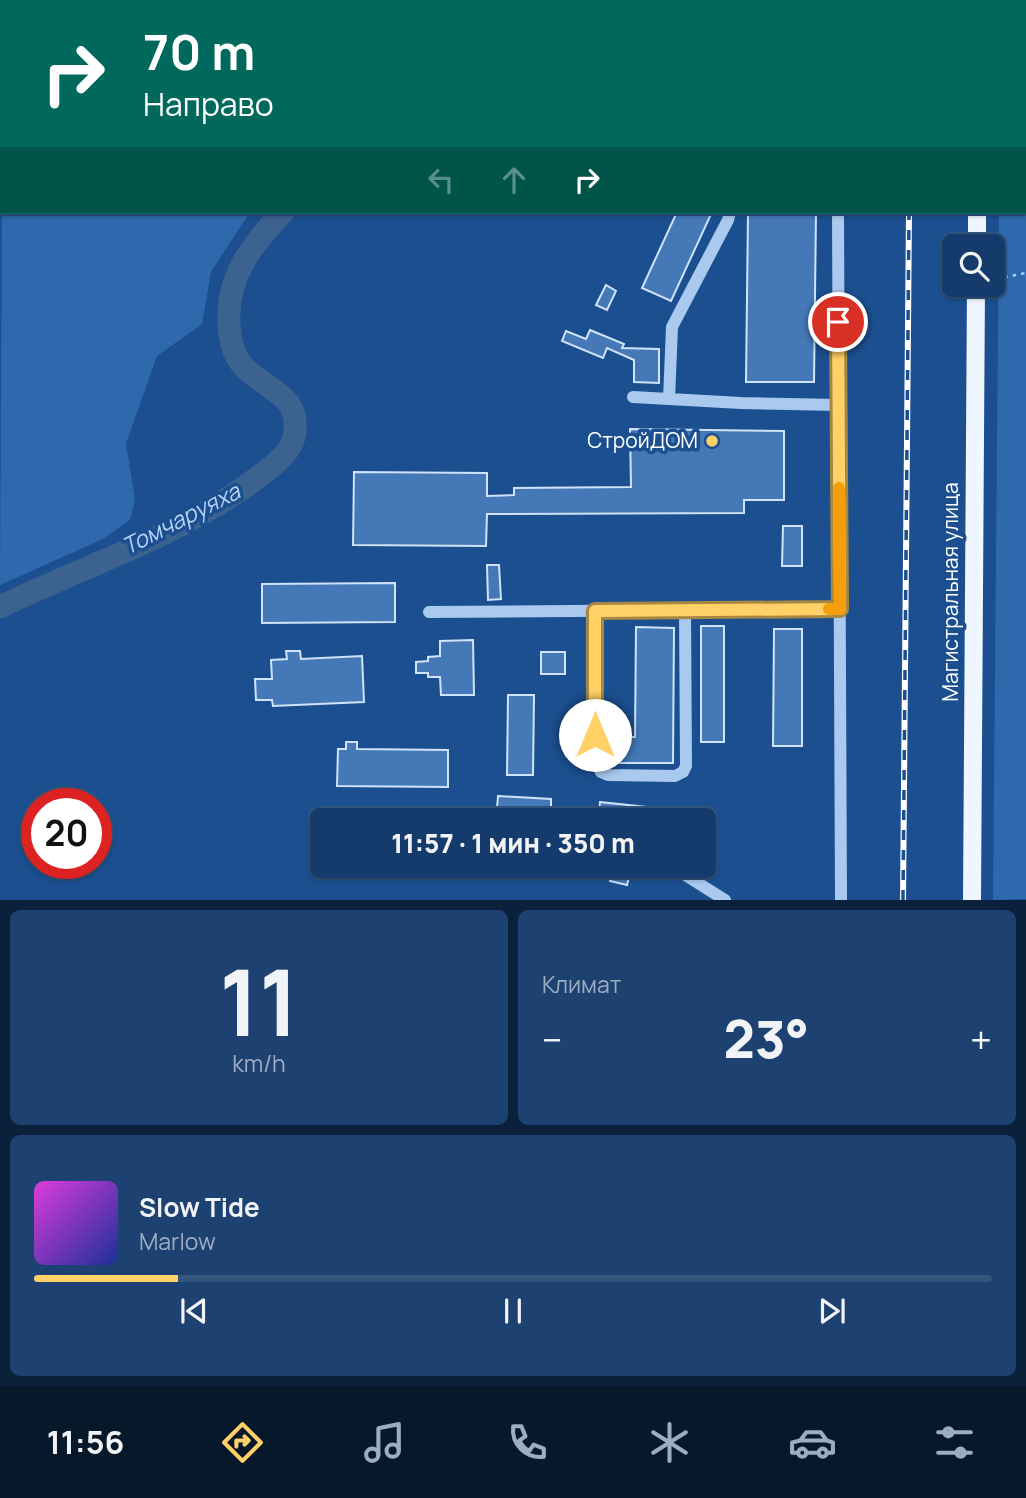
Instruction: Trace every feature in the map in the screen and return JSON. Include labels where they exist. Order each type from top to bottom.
[{"type":"main road","points":[[977,214],[977,234]]},
{"type":"main road","name":"Магистральная улица","points":[[972,900],[976,297]]},
{"type":"street","points":[[670,399],[672,327],[730,214]]},
{"type":"street","points":[[838,214],[841,900]]},
{"type":"street","points":[[633,397],[838,405]]},
{"type":"street","points":[[429,612],[840,609]]},
{"type":"street","points":[[595,611],[597,768],[608,775],[675,776],[683,772],[686,766],[685,610]]},
{"type":"street","points":[[690,878],[725,900]]},
{"type":"path","points":[[1005,277],[1026,273]]},
{"type":"shaded area","points":[[2,214],[249,214],[211,272],[202,324],[157,356],[126,443],[135,500],[130,520],[103,539],[0,585]]},
{"type":"shaded area","points":[[999,214],[1026,214],[1026,899],[993,900],[998,297],[1005,297],[1005,234],[999,234]]},
{"type":"building","points":[[676,214],[711,214],[671,301],[642,288]]},
{"type":"building","points":[[748,214],[816,214],[814,382],[746,382]]},
{"type":"building","points":[[606,285],[616,291],[607,310],[596,305]]},
{"type":"building","points":[[590,330],[624,344],[622,348],[659,349],[659,383],[634,382],[634,360],[607,348],[603,358],[562,341],[566,331],[586,339]]},
{"type":"building","points":[[630,429],[784,431],[784,500],[744,500],[744,513],[487,514],[486,546],[353,545],[354,472],[487,473],[487,496],[514,495],[514,488],[631,487]]},
{"type":"building","points":[[783,526],[802,526],[802,566],[782,566]]},
{"type":"building","points":[[487,565],[499,565],[501,599],[488,600]]},
{"type":"building","points":[[395,583],[395,622],[262,623],[262,584]]},
{"type":"building","points":[[701,626],[724,626],[724,742],[701,742]]},
{"type":"building","points":[[636,627],[674,628],[673,763],[613,763],[613,737],[635,737]]},
{"type":"building","points":[[774,629],[802,629],[802,746],[773,746]]},
{"type":"building","points":[[473,640],[474,695],[441,695],[440,677],[416,673],[416,662],[440,656],[440,641]]},
{"type":"building","points":[[286,651],[300,651],[301,659],[362,656],[364,702],[273,706],[272,700],[256,700],[255,679],[272,679],[271,660],[287,659]]},
{"type":"building","points":[[541,652],[565,652],[565,674],[541,674]]},
{"type":"building","points":[[508,695],[534,695],[533,775],[507,775]]},
{"type":"building","points":[[346,742],[357,742],[357,749],[448,750],[448,787],[337,786],[338,749],[346,749]]},
{"type":"building","points":[[498,796],[551,799],[551,808],[497,808]]},
{"type":"building","points":[[600,802],[646,807],[646,808],[599,808]]},
{"type":"building","points":[[610,878],[629,878],[627,885],[610,881]]},
{"type":"waterway","name":"Томчаруяха","points":[[0,607],[196,517],[257,478],[288,450],[295,430],[292,408],[285,399],[240,362],[232,346],[229,323],[229,306],[237,276],[261,236],[281,214]]},
{"type":"railway","points":[[903,900],[909,214]]},
{"type":"slow traffic","points":[[829,609],[840,609],[839,488]]},
{"type":"place","name":"СтройДОМ","points":[[712,441]]},
{"type":"route","points":[[595,735],[595,611],[840,609],[838,322]]}]
